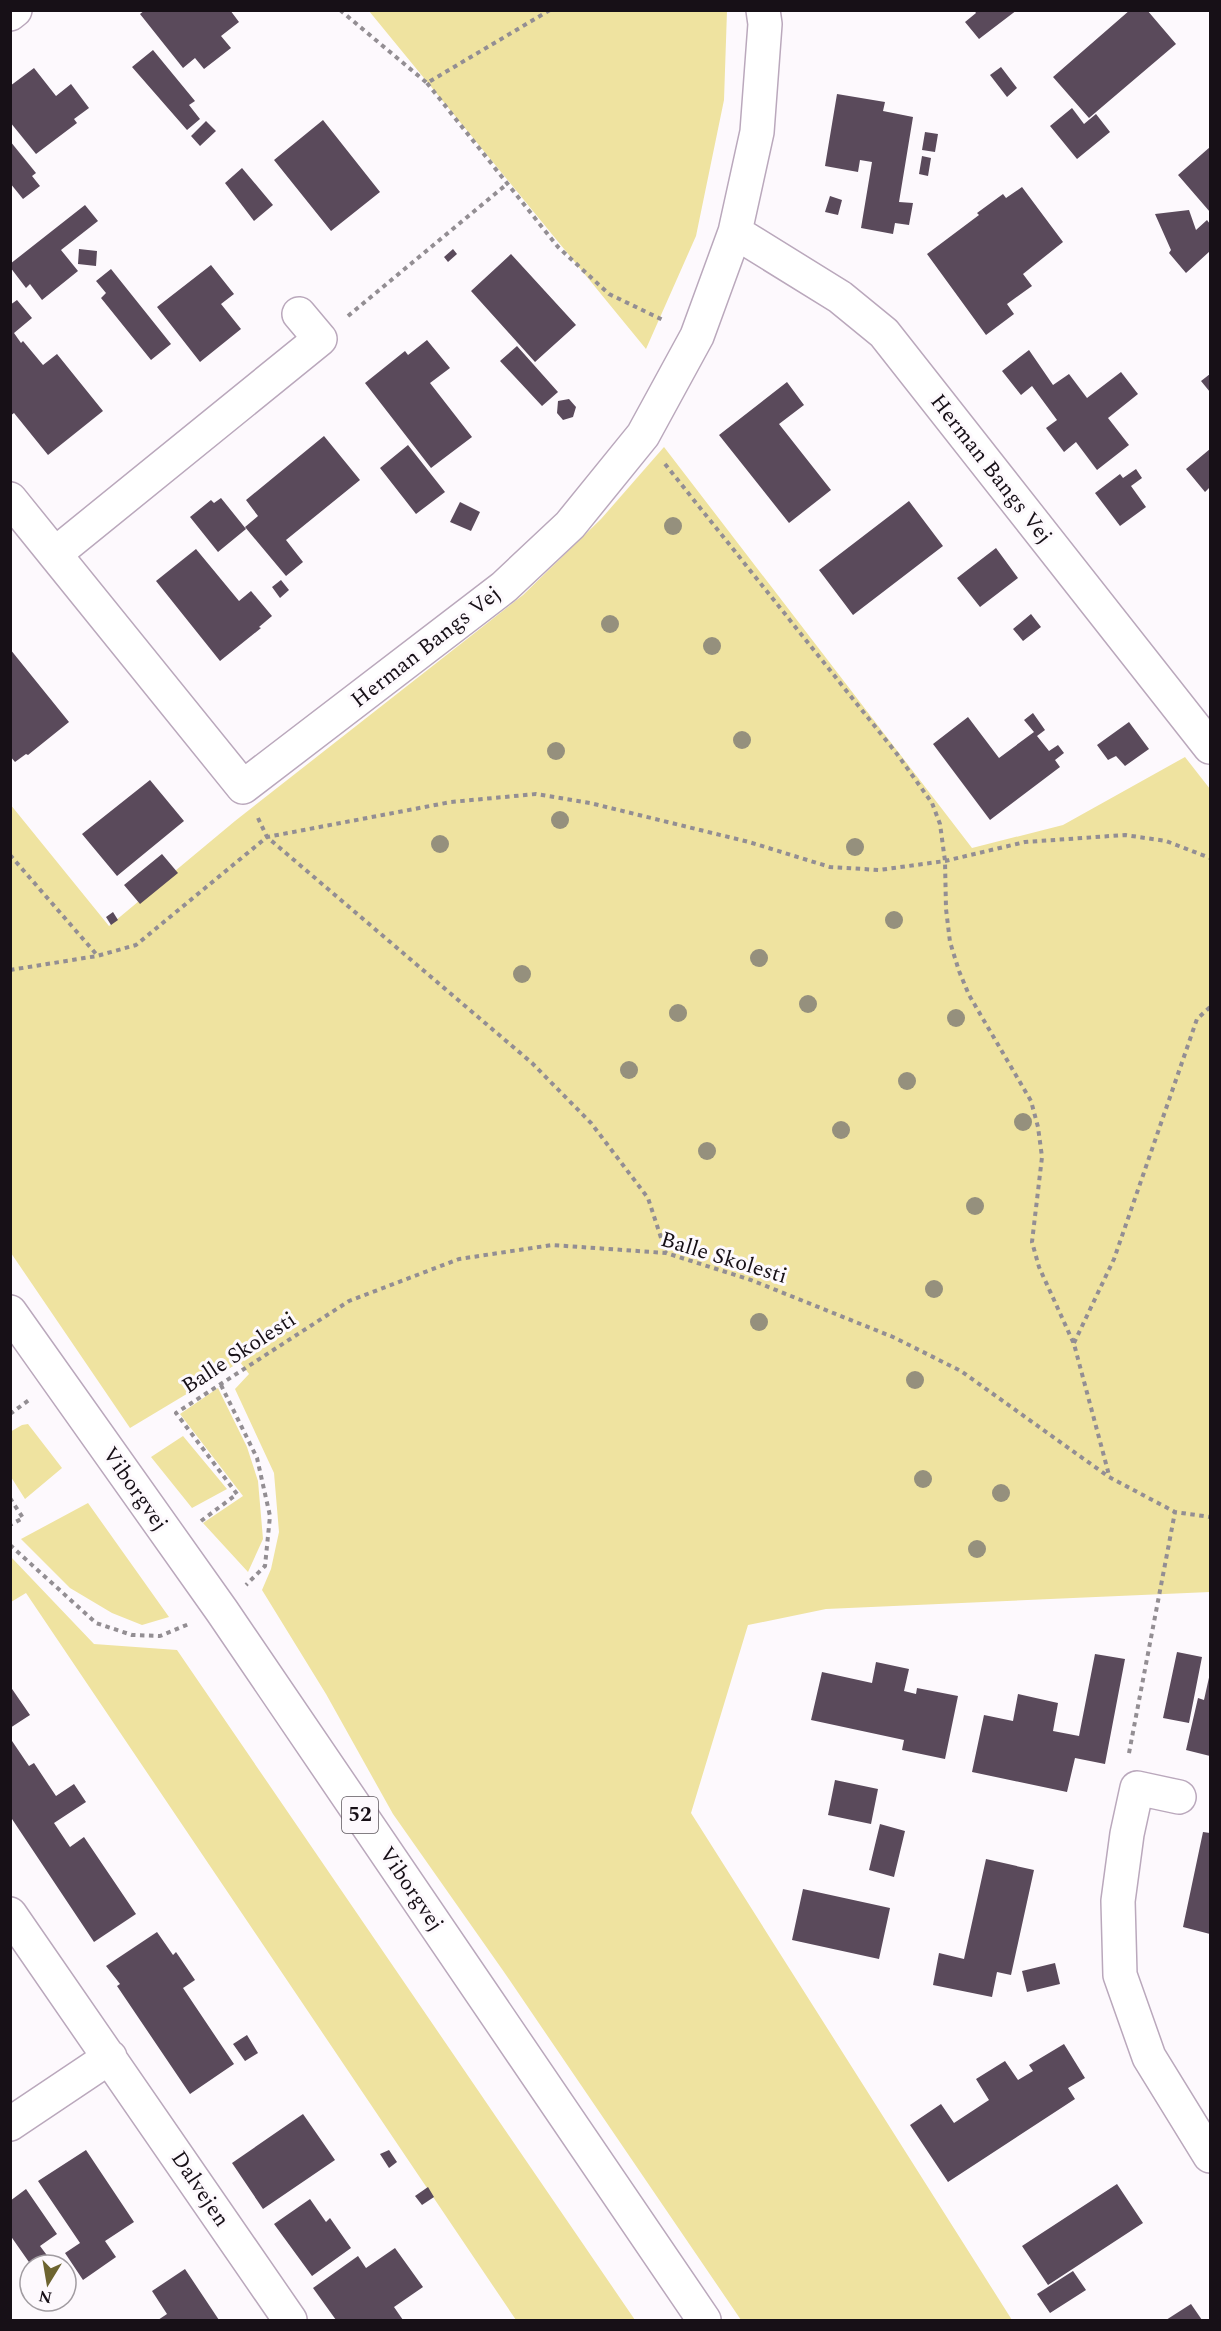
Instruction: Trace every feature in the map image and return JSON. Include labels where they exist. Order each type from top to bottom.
[{"type":"street","points":[[10,14],[15,10]]},
{"type":"street","name":"Herman Bangs Vej","points":[[243,787],[504,587],[570,525],[643,435],[697,336],[735,232],[757,132],[765,24],[764,10]]},
{"type":"street","name":"Herman Bangs Vej","points":[[735,232],[840,297],[884,333],[1210,747]]},
{"type":"street","points":[[56,554],[320,339],[299,314]]},
{"type":"street","points":[[10,499],[243,787]]},
{"type":"street","name":"Viborgvej","points":[[10,1312],[172,1542],[704,2320]]},
{"type":"street","points":[[1179,1797],[1137,1788],[1127,1834],[1118,1901],[1120,1975],[1149,2057],[1210,2156]]},
{"type":"street","name":"Dalvejen","points":[[10,1914],[290,2320]]},
{"type":"street","points":[[10,2124],[110,2057]]},
{"type":"path","points":[[340,10],[427,83],[558,247],[609,294],[697,336]]},
{"type":"path","points":[[427,83],[550,10]]},
{"type":"path","points":[[320,339],[507,184]]},
{"type":"path","points":[[643,435],[897,754],[932,803],[944,837],[946,909],[950,942],[959,971],[969,994],[1031,1101],[1038,1126],[1042,1157],[1032,1242],[1039,1267],[1074,1344],[1109,1477]]},
{"type":"path","points":[[243,787],[267,837],[532,1063],[591,1123],[648,1198],[666,1253]]},
{"type":"path","points":[[10,970],[98,956],[136,945],[267,837],[451,802],[536,794],[590,803],[737,839],[830,867],[879,870],[945,861],[1025,842],[1125,835],[1166,841],[1210,858]]},
{"type":"path","points":[[10,855],[98,956]]},
{"type":"path","points":[[1074,1344],[1114,1259],[1197,1019],[1210,1007]]},
{"type":"path","name":"Balle Skolesti","points":[[172,1542],[237,1494],[176,1413],[349,1300],[459,1259],[552,1245],[666,1253],[751,1280],[893,1337],[951,1366],[1109,1477],[1176,1512],[1210,1517]]},
{"type":"path","points":[[10,1498],[22,1518],[10,1525]]},
{"type":"path","points":[[1137,1788],[1129,1756],[1176,1512]]},
{"type":"shaded area","points":[[369,11],[727,11],[724,100],[696,236],[646,349]]},
{"type":"shaded area","points":[[664,447],[972,848],[1063,825],[1185,757],[1210,789],[1210,1592],[826,1609],[748,1625],[691,1813],[1012,2320],[741,2320],[504,1972],[393,1814],[326,1694],[262,1590],[271,1569],[279,1532],[274,1473],[235,1389],[249,1374],[240,1362],[130,1428],[11,1253],[10,804],[109,926],[235,821],[523,595],[601,519]]},
{"type":"shaded area","points":[[218,1388],[247,1447],[258,1481],[263,1539],[248,1572],[203,1523],[243,1496],[180,1414]]},
{"type":"shaded area","points":[[28,1424],[62,1468],[25,1499],[11,1477],[10,1432]]},
{"type":"shaded area","points":[[183,1436],[227,1489],[192,1508],[151,1457]]},
{"type":"shaded area","points":[[88,1503],[169,1617],[142,1625],[112,1613],[70,1588],[21,1539]]},
{"type":"shaded area","points":[[11,1557],[94,1644],[177,1650],[635,2320],[516,2320],[26,1593],[11,1602]]},
{"type":"building","points":[[145,10],[230,10],[239,22],[221,36],[231,48],[204,69],[195,58],[183,68],[140,14]]},
{"type":"building","points":[[974,10],[1017,10],[979,39],[965,22],[976,13]]},
{"type":"building","points":[[1130,10],[1147,10],[1176,44],[1089,118],[1053,77]]},
{"type":"building","points":[[153,50],[195,101],[189,105],[200,119],[187,130],[132,67]]},
{"type":"building","points":[[1001,67],[1017,88],[1007,97],[990,75]]},
{"type":"building","points":[[34,68],[56,96],[71,84],[89,108],[74,119],[77,123],[36,154],[10,122],[10,86]]},
{"type":"building","points":[[837,94],[885,102],[883,111],[913,117],[899,202],[913,203],[909,225],[895,223],[893,234],[861,228],[872,162],[860,160],[858,172],[825,166]]},
{"type":"building","points":[[1072,108],[1084,124],[1096,114],[1110,132],[1077,159],[1050,126]]},
{"type":"building","points":[[323,120],[380,192],[331,231],[274,160]]},
{"type":"building","points":[[206,121],[216,131],[200,146],[191,136]]},
{"type":"building","points":[[925,132],[938,134],[935,152],[922,150]]},
{"type":"building","points":[[10,141],[36,173],[32,176],[40,186],[23,199],[10,183]]},
{"type":"building","points":[[1210,147],[1210,212],[1178,175]]},
{"type":"building","points":[[922,156],[931,158],[928,176],[919,174]]},
{"type":"building","points":[[242,168],[273,205],[254,221],[225,183]]},
{"type":"building","points":[[1022,187],[1063,242],[1023,274],[1032,286],[1007,304],[1014,314],[986,335],[927,254],[1003,194],[1006,198]]},
{"type":"building","points":[[830,196],[842,200],[838,215],[825,212]]},
{"type":"building","points":[[85,205],[98,221],[61,250],[78,271],[42,300],[30,284],[26,288],[10,264]]},
{"type":"building","points":[[1189,210],[1196,230],[1207,220],[1210,224],[1210,251],[1186,273],[1169,253],[1171,250],[1155,214]]},
{"type":"building","points":[[79,249],[97,251],[96,266],[78,264]]},
{"type":"building","points":[[453,249],[457,254],[448,262],[444,257]]},
{"type":"building","points":[[511,254],[576,325],[535,362],[471,291]]},
{"type":"building","points":[[211,265],[234,294],[221,304],[241,329],[200,362],[157,307]]},
{"type":"building","points":[[111,269],[171,344],[151,360],[101,298],[106,293],[96,281]]},
{"type":"building","points":[[17,300],[32,318],[14,333],[21,343],[23,341],[43,365],[57,354],[103,411],[48,455],[14,413],[10,416],[10,305]]},
{"type":"building","points":[[427,340],[450,368],[430,383],[472,437],[431,468],[365,383],[405,351],[408,355]]},
{"type":"building","points":[[517,346],[558,392],[542,406],[500,361]]},
{"type":"building","points":[[1029,350],[1053,385],[1069,374],[1087,398],[1121,372],[1138,394],[1108,418],[1129,445],[1097,470],[1076,442],[1064,452],[1046,428],[1057,420],[1032,386],[1021,395],[1002,371]]},
{"type":"building","points":[[1210,374],[1210,392],[1201,381]]},
{"type":"building","points":[[787,382],[804,405],[779,424],[831,490],[789,523],[719,435]]},
{"type":"building","points":[[569,399],[576,407],[573,417],[563,420],[557,413],[558,401]]},
{"type":"building","points":[[324,436],[360,480],[286,540],[303,562],[286,576],[245,527],[258,516],[246,500]]},
{"type":"building","points":[[408,445],[445,492],[416,514],[380,468]]},
{"type":"building","points":[[1210,449],[1210,487],[1205,492],[1186,469]]},
{"type":"building","points":[[1136,469],[1142,478],[1131,486],[1146,507],[1120,526],[1095,493],[1120,474],[1123,478]]},
{"type":"building","points":[[221,498],[246,529],[218,552],[190,517],[211,500],[214,503]]},
{"type":"building","points":[[909,501],[943,546],[853,615],[819,570]]},
{"type":"building","points":[[460,502],[480,512],[471,531],[450,522]]},
{"type":"building","points":[[996,548],[1018,578],[980,607],[957,578]]},
{"type":"building","points":[[196,549],[239,601],[251,591],[272,616],[259,627],[261,628],[220,661],[156,581]]},
{"type":"building","points":[[281,580],[289,590],[280,598],[272,587]]},
{"type":"building","points":[[1031,614],[1041,627],[1023,641],[1013,629]]},
{"type":"building","points":[[10,649],[69,722],[28,755],[26,754],[15,762],[10,756]]},
{"type":"building","points":[[1033,713],[1045,730],[1037,736],[1049,751],[1058,745],[1064,753],[1055,760],[1060,767],[990,820],[933,744],[968,717],[999,758],[1034,732],[1024,720]]},
{"type":"building","points":[[1129,722],[1149,749],[1125,766],[1116,756],[1108,760],[1097,745]]},
{"type":"building","points":[[150,780],[184,821],[117,876],[82,834]]},
{"type":"building","points":[[162,854],[178,873],[140,904],[124,885]]},
{"type":"building","points":[[113,912],[118,920],[111,925],[106,917]]},
{"type":"building","points":[[1177,1652],[1202,1657],[1189,1723],[1163,1718]]},
{"type":"building","points":[[1095,1654],[1125,1659],[1105,1764],[1075,1758],[1067,1792],[972,1772],[984,1715],[1013,1721],[1018,1694],[1058,1703],[1053,1731],[1079,1736]]},
{"type":"building","points":[[876,1662],[909,1669],[904,1691],[916,1694],[917,1688],[958,1696],[945,1759],[902,1750],[904,1740],[811,1720],[822,1672],[872,1683]]},
{"type":"building","points":[[1210,1673],[1210,1756],[1186,1750],[1198,1698],[1204,1700]]},
{"type":"building","points":[[10,1686],[30,1715],[10,1728]]},
{"type":"building","points":[[10,1738],[29,1766],[34,1763],[56,1796],[74,1784],[86,1802],[54,1823],[70,1847],[84,1837],[136,1914],[94,1942],[10,1816]]},
{"type":"building","points":[[835,1780],[878,1789],[871,1824],[828,1815]]},
{"type":"building","points":[[880,1824],[905,1831],[894,1877],[869,1870]]},
{"type":"building","points":[[1203,1832],[1210,1833],[1210,1934],[1183,1927]]},
{"type":"building","points":[[986,1859],[1034,1870],[1011,1975],[997,1972],[992,1997],[933,1985],[939,1953],[964,1959]]},
{"type":"building","points":[[803,1889],[890,1908],[879,1959],[792,1940]]},
{"type":"building","points":[[157,1932],[173,1955],[176,1952],[195,1980],[183,1988],[234,2064],[190,2094],[117,1986],[120,1984],[106,1966]]},
{"type":"building","points":[[1055,1963],[1060,1984],[1027,1992],[1022,1971]]},
{"type":"building","points":[[247,2035],[258,2053],[245,2061],[233,2044]]},
{"type":"building","points":[[1064,2044],[1085,2078],[1068,2088],[1075,2099],[948,2182],[910,2125],[941,2104],[954,2123],[989,2100],[976,2079],[1005,2061],[1018,2080],[1033,2071],[1029,2065]]},
{"type":"building","points":[[303,2114],[335,2160],[263,2209],[232,2163]]},
{"type":"building","points":[[86,2150],[134,2222],[105,2241],[116,2257],[83,2280],[78,2272],[78,2253],[65,2253],[80,2243],[38,2181]]},
{"type":"building","points":[[389,2150],[397,2162],[389,2168],[380,2154]]},
{"type":"building","points":[[1117,2184],[1143,2223],[1048,2285],[1022,2246]]},
{"type":"building","points":[[428,2187],[434,2197],[422,2205],[415,2196]]},
{"type":"building","points":[[26,2189],[57,2234],[40,2246],[45,2253],[23,2253],[10,2235],[10,2201]]},
{"type":"building","points":[[310,2199],[326,2222],[330,2218],[351,2248],[312,2276],[274,2224]]},
{"type":"building","points":[[395,2248],[423,2287],[394,2307],[403,2320],[336,2320],[313,2288],[358,2256],[366,2268]]},
{"type":"building","points":[[185,2269],[219,2320],[158,2320],[167,2314],[152,2291]]},
{"type":"building","points":[[1073,2271],[1086,2290],[1050,2313],[1037,2294]]},
{"type":"building","points":[[1191,2304],[1202,2320],[1166,2320]]}]
